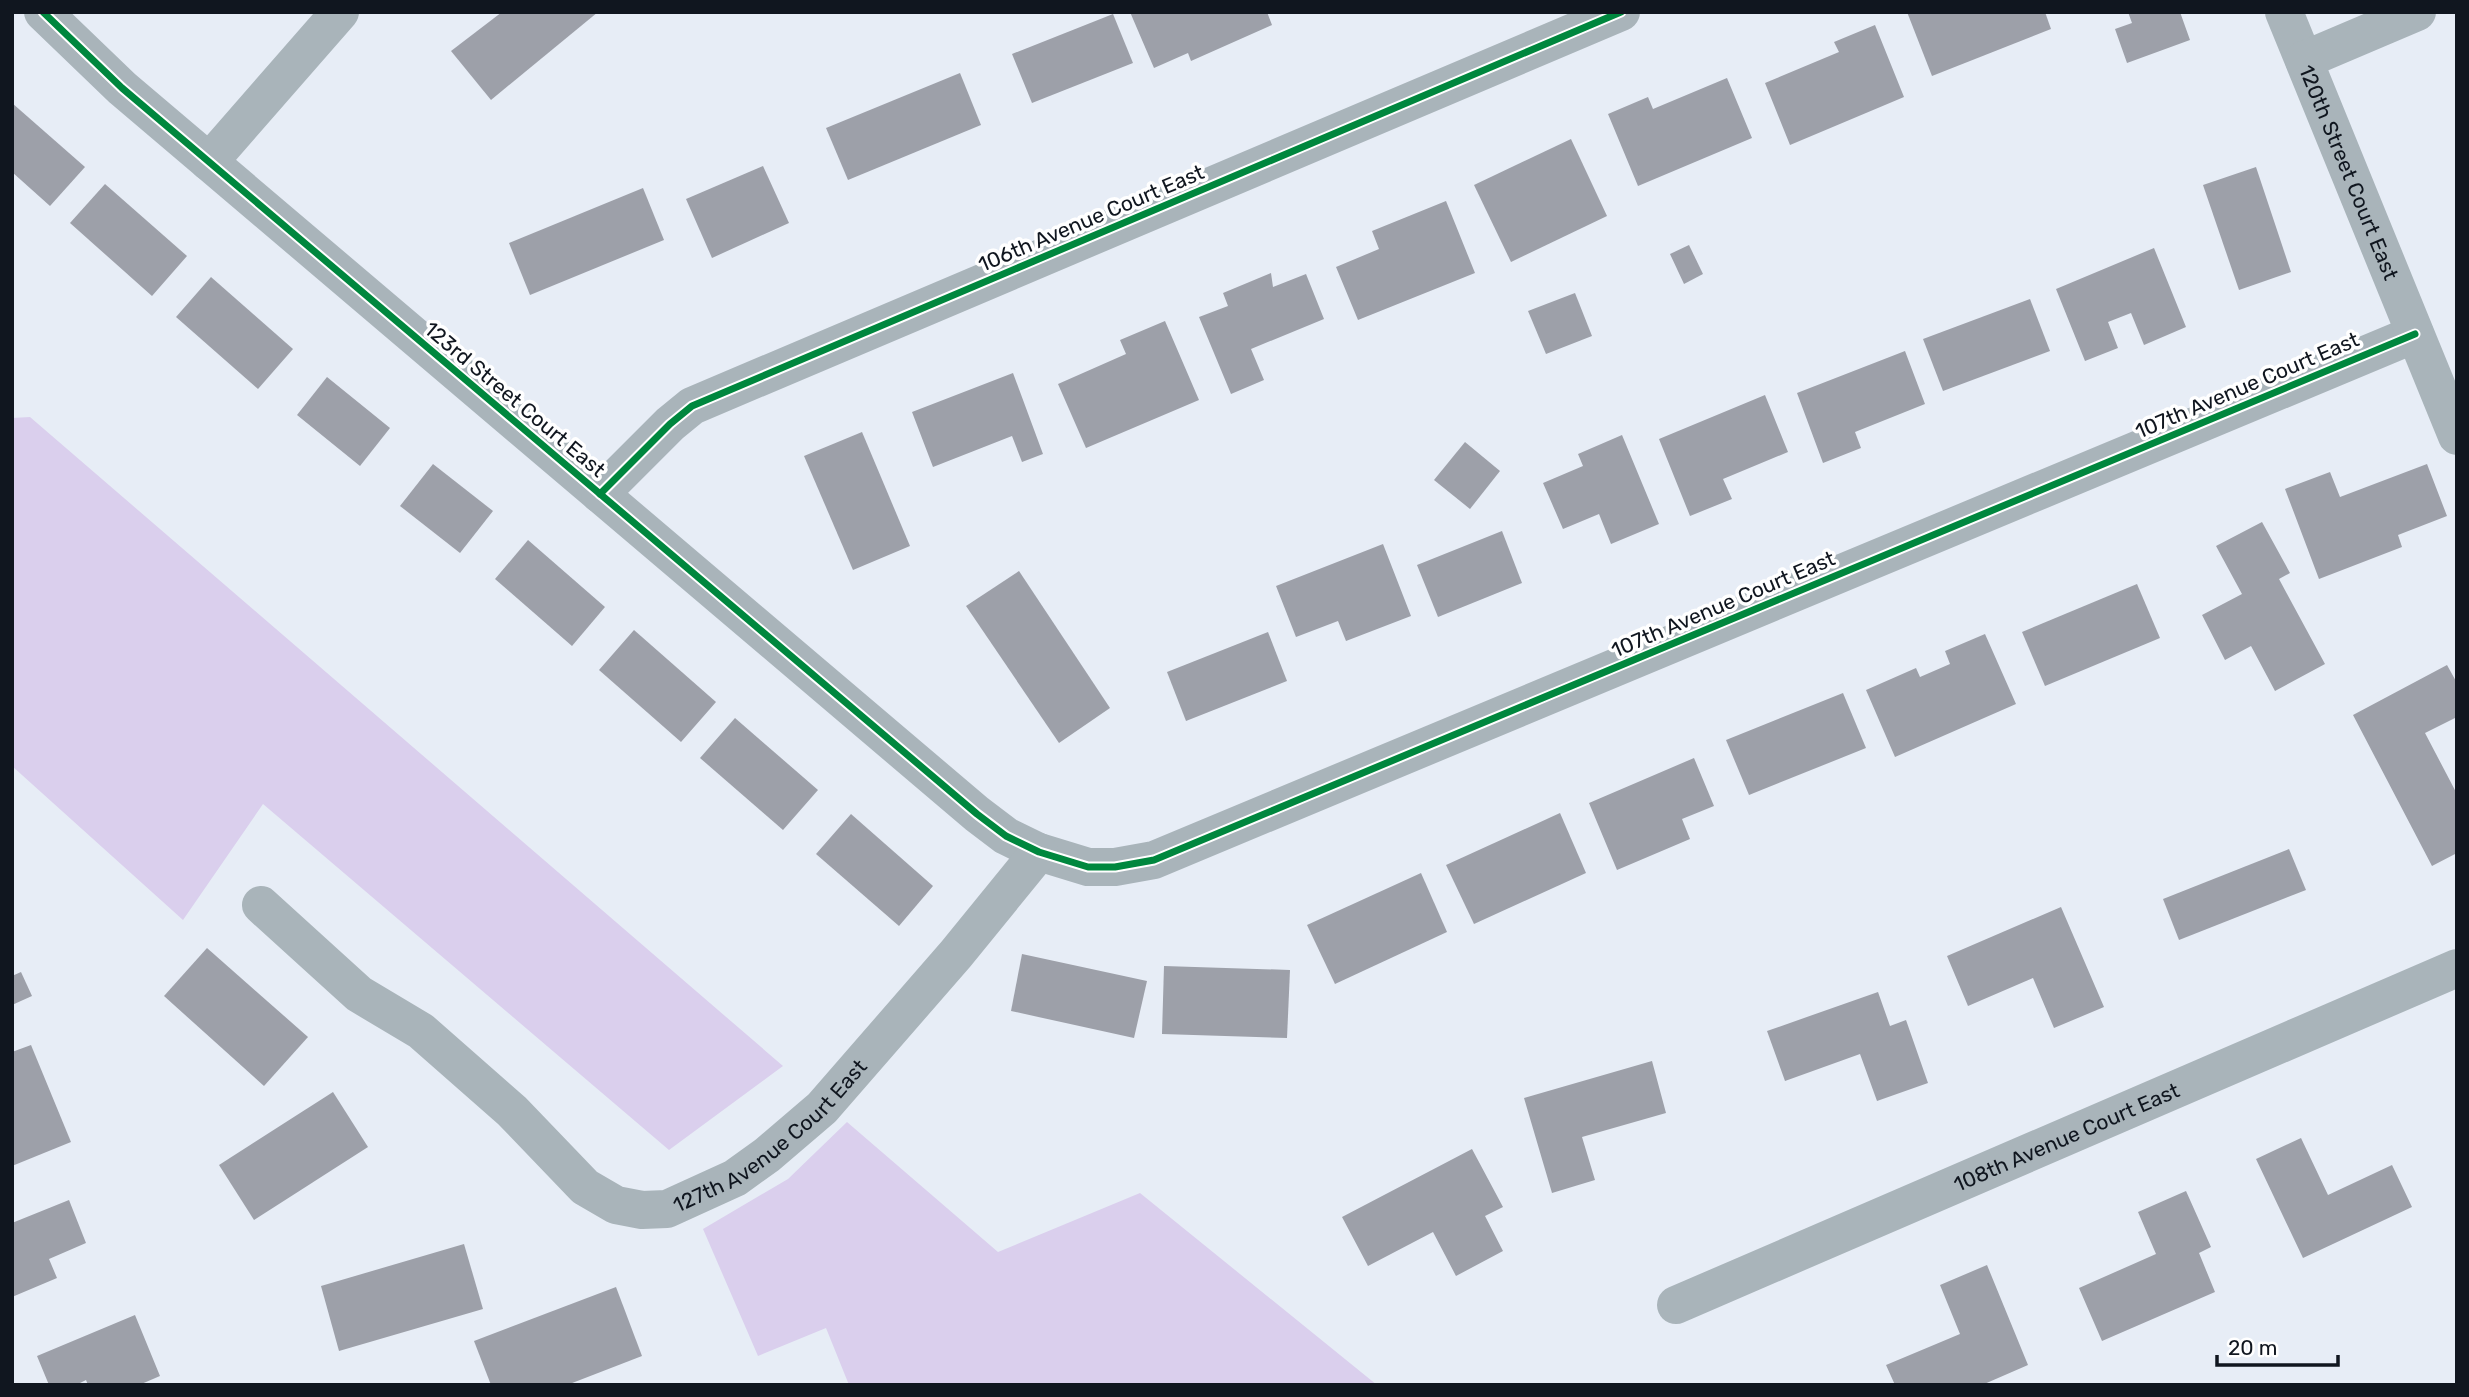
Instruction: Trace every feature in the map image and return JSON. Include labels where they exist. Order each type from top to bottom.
[{"type":"street","name":"123rd Street Court East","points":[[43,12],[122,88],[977,814],[1006,836],[1039,852]]},
{"type":"street","points":[[209,162],[340,12]]},
{"type":"street","name":"106th Avenue Court East","points":[[600,494],[670,424],[692,406],[1621,12]]},
{"type":"street","name":"120th Street Court East","points":[[2284,12],[2457,436]]},
{"type":"street","points":[[2304,60],[2417,12]]},
{"type":"street","name":"107th Avenue Court East","points":[[1039,852],[1088,867],[1115,867],[1154,860],[2415,334]]},
{"type":"street","name":"127th Avenue Court East","points":[[261,905],[359,994],[421,1031],[512,1111],[586,1187],[616,1205],[642,1210],[667,1209],[735,1178],[767,1155],[822,1108],[956,954],[1039,852]]},
{"type":"street","name":"108th Avenue Court East","points":[[1676,1305],[2457,968]]},
{"type":"shaded area","points":[[30,417],[783,1066],[669,1150],[263,804],[183,920],[12,766],[12,418]]},
{"type":"shaded area","points":[[847,1122],[998,1252],[1140,1193],[1377,1385],[849,1385],[826,1328],[758,1356],[703,1229],[788,1179]]},
{"type":"building","points":[[502,12],[598,12],[491,100],[451,51]]},
{"type":"building","points":[[1130,12],[1267,12],[1272,25],[1191,61],[1188,53],[1154,68]]},
{"type":"building","points":[[1907,12],[2045,12],[2051,29],[1932,76]]},
{"type":"building","points":[[2128,12],[2180,12],[2190,40],[2127,63],[2115,29],[2132,23]]},
{"type":"building","points":[[1113,14],[1133,63],[1032,103],[1012,54]]},
{"type":"building","points":[[1875,25],[1904,97],[1790,145],[1765,83],[1839,52],[1834,42]]},
{"type":"building","points":[[960,73],[981,125],[848,180],[826,128]]},
{"type":"building","points":[[1727,78],[1752,138],[1638,186],[1608,114],[1648,97],[1653,109]]},
{"type":"building","points":[[12,103],[85,167],[50,206],[12,172]]},
{"type":"building","points":[[1571,139],[1607,216],[1511,262],[1474,185]]},
{"type":"building","points":[[763,166],[789,223],[712,258],[686,199]]},
{"type":"building","points":[[2256,167],[2291,272],[2239,290],[2203,185]]},
{"type":"building","points":[[105,184],[187,256],[152,296],[70,223]]},
{"type":"building","points":[[643,188],[664,240],[530,295],[509,243]]},
{"type":"building","points":[[1446,201],[1475,273],[1358,320],[1336,267],[1379,249],[1372,231]]},
{"type":"building","points":[[1689,245],[1703,274],[1684,284],[1670,254]]},
{"type":"building","points":[[2154,248],[2186,327],[2144,345],[2131,313],[2108,322],[2118,348],[2085,361],[2056,289]]},
{"type":"building","points":[[1271,273],[1273,287],[1306,274],[1324,319],[1251,349],[1264,380],[1231,394],[1199,317],[1228,306],[1223,293]]},
{"type":"building","points":[[211,277],[293,349],[258,389],[176,317]]},
{"type":"building","points":[[1575,293],[1592,336],[1546,354],[1528,311]]},
{"type":"building","points":[[2030,299],[2050,351],[1943,391],[1923,339]]},
{"type":"building","points":[[1165,321],[1199,400],[1086,448],[1058,384],[1126,354],[1120,340]]},
{"type":"building","points":[[1905,351],[1925,404],[1855,432],[1861,448],[1823,463],[1797,393]]},
{"type":"building","points":[[1013,373],[1043,454],[1022,462],[1012,436],[933,467],[912,412]]},
{"type":"building","points":[[327,377],[390,428],[360,466],[297,415]]},
{"type":"building","points":[[1765,395],[1788,452],[1723,479],[1732,499],[1690,516],[1659,439]]},
{"type":"building","points":[[862,432],[910,546],[853,570],[804,456]]},
{"type":"building","points":[[1622,435],[1659,524],[1611,544],[1599,514],[1563,529],[1543,483],[1583,466],[1578,454]]},
{"type":"building","points":[[1465,442],[1500,471],[1470,509],[1434,480]]},
{"type":"building","points":[[433,464],[493,511],[460,553],[400,506]]},
{"type":"building","points":[[2427,464],[2447,516],[2398,535],[2402,547],[2319,579],[2285,489],[2330,472],[2340,497]]},
{"type":"building","points":[[2262,522],[2290,573],[2279,579],[2325,664],[2275,691],[2251,646],[2225,660],[2202,615],[2242,594],[2216,546]]},
{"type":"building","points":[[1502,531],[1522,583],[1438,617],[1417,565]]},
{"type":"building","points":[[528,540],[605,607],[572,646],[495,579]]},
{"type":"building","points":[[1383,544],[1411,616],[1346,641],[1338,621],[1296,637],[1276,586]]},
{"type":"building","points":[[1019,571],[1110,708],[1059,743],[966,606]]},
{"type":"building","points":[[2137,584],[2160,638],[2045,686],[2022,632]]},
{"type":"building","points":[[634,630],[716,702],[681,742],[599,670]]},
{"type":"building","points":[[1268,632],[1287,681],[1186,721],[1167,672]]},
{"type":"building","points":[[1985,634],[2016,704],[1895,757],[1866,690],[1916,668],[1920,677],[1950,664],[1945,651]]},
{"type":"building","points":[[2447,665],[2457,683],[2457,717],[2425,733],[2457,794],[2457,853],[2432,866],[2353,715]]},
{"type":"building","points":[[1843,693],[1866,748],[1749,795],[1726,740]]},
{"type":"building","points":[[735,718],[818,790],[783,830],[700,758]]},
{"type":"building","points":[[1694,758],[1714,806],[1682,819],[1690,839],[1617,870],[1589,803]]},
{"type":"building","points":[[1560,813],[1586,873],[1474,924],[1446,865]]},
{"type":"building","points":[[851,814],[933,886],[899,926],[816,854]]},
{"type":"building","points":[[2289,849],[2306,890],[2179,940],[2163,899]]},
{"type":"building","points":[[1421,873],[1447,932],[1335,984],[1307,925]]},
{"type":"building","points":[[2061,907],[2104,1007],[2054,1028],[2033,978],[1968,1006],[1947,956]]},
{"type":"building","points":[[207,948],[308,1037],[264,1086],[164,996]]},
{"type":"building","points":[[1022,954],[1147,981],[1134,1038],[1011,1011]]},
{"type":"building","points":[[1164,966],[1290,970],[1287,1038],[1162,1034]]},
{"type":"building","points":[[21,972],[32,996],[12,1005],[12,976]]},
{"type":"building","points":[[1878,992],[1890,1026],[1906,1020],[1928,1083],[1877,1101],[1860,1054],[1785,1081],[1767,1031]]},
{"type":"building","points":[[31,1045],[71,1142],[12,1166],[12,1052]]},
{"type":"building","points":[[1652,1061],[1666,1113],[1582,1137],[1595,1180],[1552,1193],[1524,1098]]},
{"type":"building","points":[[333,1092],[368,1147],[254,1220],[219,1165]]},
{"type":"building","points":[[2301,1138],[2328,1195],[2392,1165],[2412,1207],[2303,1258],[2256,1159]]},
{"type":"building","points":[[1472,1149],[1503,1207],[1485,1216],[1503,1251],[1456,1276],[1433,1232],[1368,1266],[1342,1217]]},
{"type":"building","points":[[2186,1191],[2211,1247],[2199,1253],[2215,1292],[2102,1341],[2079,1288],[2156,1254],[2138,1212]]},
{"type":"building","points":[[69,1200],[86,1243],[49,1259],[57,1278],[12,1297],[12,1223]]},
{"type":"building","points":[[464,1244],[483,1309],[339,1351],[321,1286]]},
{"type":"building","points":[[1987,1265],[2028,1365],[1982,1385],[1895,1385],[1886,1365],[1960,1334],[1940,1285]]},
{"type":"building","points":[[616,1287],[642,1356],[567,1385],[491,1385],[474,1341]]},
{"type":"building","points":[[135,1315],[160,1376],[139,1385],[88,1385],[86,1380],[76,1385],[49,1385],[37,1356]]},
{"type":"cycle path","points":[[43,12],[122,88],[977,814],[1006,836],[1039,852],[1088,867],[1115,867],[1154,860],[2415,334]]},
{"type":"cycle path","points":[[600,494],[670,424],[692,406],[1621,12]]}]
